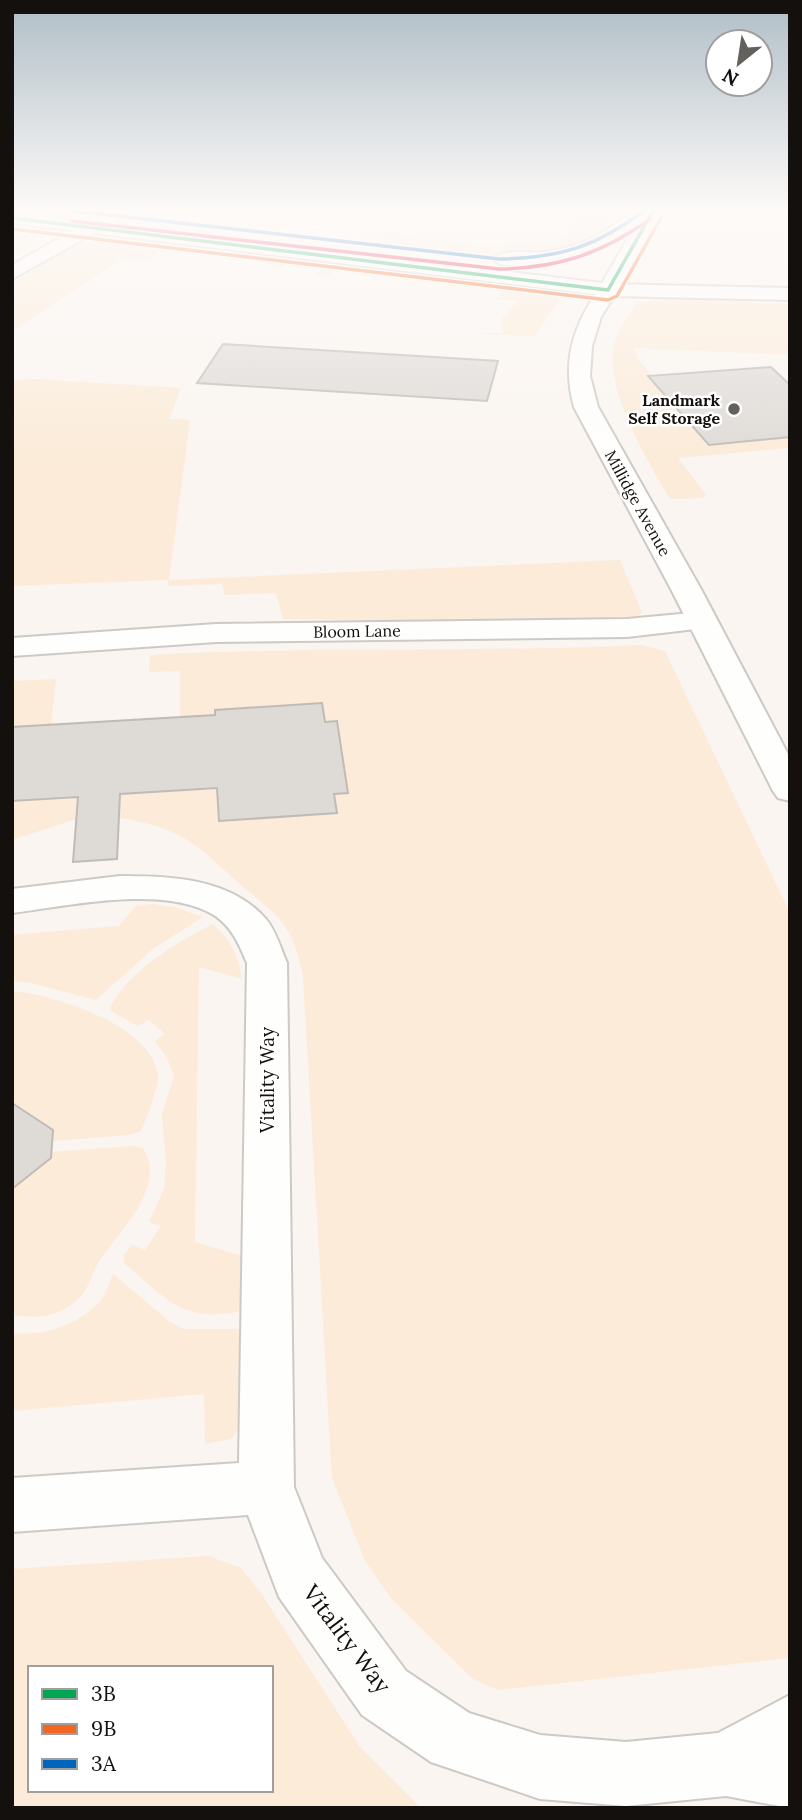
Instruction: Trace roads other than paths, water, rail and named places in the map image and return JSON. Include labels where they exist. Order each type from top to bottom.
[{"type":"street","name":"Millidge Avenue","points":[[606,296],[586,328],[576,366],[578,386],[611,456],[702,621],[790,791]]},
{"type":"street","name":"Bloom Lane","points":[[12,647],[216,633],[627,628],[702,621]]},
{"type":"street","name":"Vitality Way","points":[[12,901],[144,888],[174,888],[199,893],[230,909],[262,941],[267,963],[266,1487],[300,1577],[384,1693],[453,1740],[540,1767],[626,1774],[726,1765],[790,1777]]},
{"type":"street","points":[[12,1505],[266,1487]]},
{"type":"street","name":"Vitality Way","points":[[726,1765],[790,1727]]},
{"type":"place","name":"Landmark Self Storage","points":[[734,409]]}]
